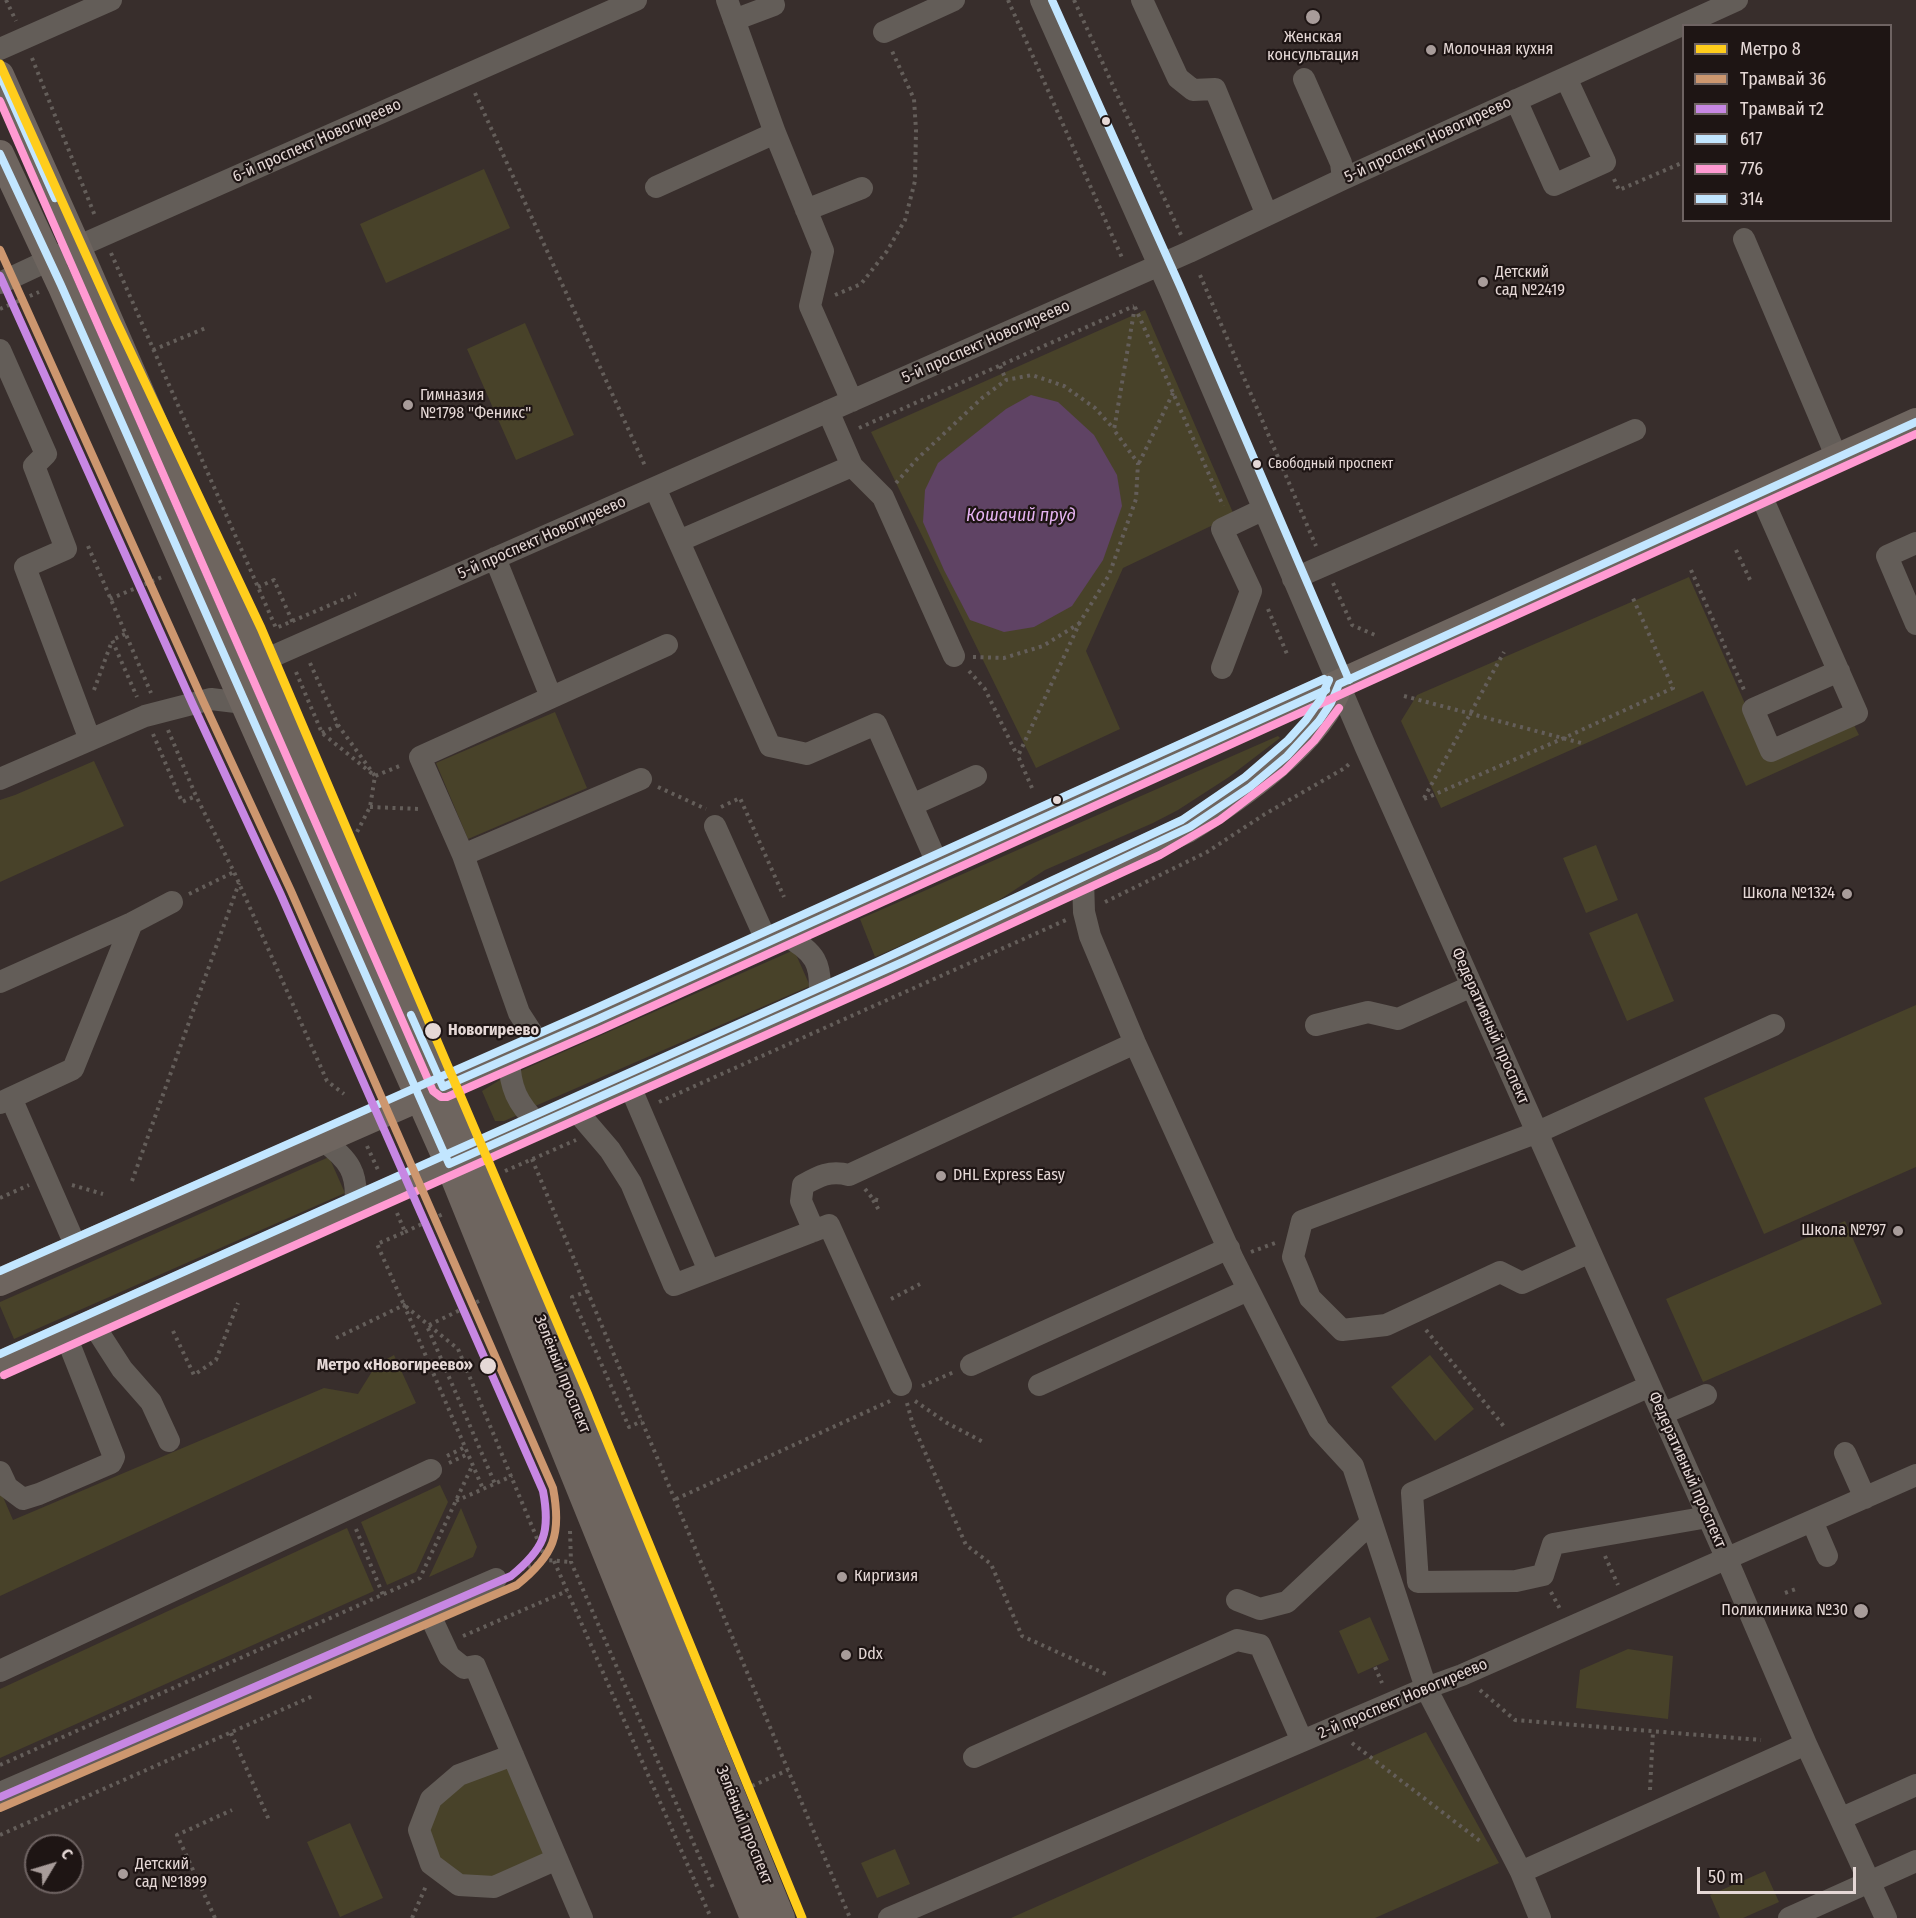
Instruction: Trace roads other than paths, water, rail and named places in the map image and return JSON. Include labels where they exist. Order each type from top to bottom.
[{"type":"main road","name":"Зелёный проспект","points":[[0,75],[258,663],[431,1092]]},
{"type":"main road","name":"Зелёный проспект","points":[[0,154],[50,261],[244,703],[461,1159],[732,1795],[781,1918]]},
{"type":"main road","points":[[0,1282],[776,939],[1916,422]]},
{"type":"main road","points":[[0,1365],[819,999],[1187,829],[1241,793],[1278,763],[1323,715],[1335,696],[1338,684]]},
{"type":"main road","name":"Зелёный проспект","points":[[461,1159],[754,1918]]},
{"type":"street","points":[[0,49],[111,0]]},
{"type":"street","name":"6-й проспект Новогиреево","points":[[0,284],[77,247],[636,0]]},
{"type":"street","points":[[884,32],[954,0]]},
{"type":"street","name":"Федеративный проспект","points":[[1041,0],[1159,266],[1338,684],[1727,1559],[1806,1744],[1886,1918]]},
{"type":"street","points":[[1142,0],[1178,78],[1193,90],[1215,89],[1267,215]]},
{"type":"street","name":"5-й проспект Новогиреево","points":[[1684,24],[1737,0]]},
{"type":"street","points":[[774,5],[731,10],[775,133],[823,251],[810,306],[852,401]]},
{"type":"street","name":"5-й проспект Новогиреево","points":[[232,674],[1159,266],[1343,179],[1682,25]]},
{"type":"street","points":[[1516,100],[1554,185],[1605,162],[1566,78]]},
{"type":"street","points":[[1304,79],[1341,163],[1343,179]]},
{"type":"street","points":[[656,187],[775,133]]},
{"type":"street","points":[[806,210],[861,188]]},
{"type":"street","points":[[1744,239],[1838,458]]},
{"type":"street","points":[[0,350],[46,454],[34,466],[66,549],[25,567],[86,730]]},
{"type":"street","points":[[828,411],[852,466],[884,497],[954,656]]},
{"type":"street","points":[[1293,579],[1635,430]]},
{"type":"street","points":[[679,541],[852,466]]},
{"type":"street","points":[[655,488],[770,746],[807,754],[876,724],[938,865]]},
{"type":"street","points":[[1760,493],[1839,671],[1857,713],[1771,751],[1753,709],[1839,671]]},
{"type":"street","points":[[1222,668],[1251,591],[1222,529],[1264,509]]},
{"type":"street","points":[[1916,543],[1887,556],[1916,624]]},
{"type":"street","points":[[495,558],[551,698]]},
{"type":"street","points":[[538,1044],[519,1013],[463,855],[420,756],[667,645]]},
{"type":"street","points":[[0,779],[86,730],[211,699],[244,703]]},
{"type":"street","points":[[912,805],[976,776]]},
{"type":"street","points":[[463,855],[641,779]]},
{"type":"street","points":[[715,826],[776,939],[802,944],[815,959],[821,979],[819,999]]},
{"type":"street","points":[[1083,879],[1084,912],[1090,936],[1135,1043],[1248,1290],[1319,1429],[1353,1466],[1426,1688],[1521,1872],[1540,1918]]},
{"type":"street","points":[[0,981],[132,923],[172,902]]},
{"type":"street","points":[[77,1249],[45,1177],[5,1100],[73,1068],[132,923]]},
{"type":"street","points":[[1316,1025],[1368,1012],[1398,1019],[1473,986]]},
{"type":"street","points":[[1590,1252],[1522,1282],[1500,1272],[1386,1325],[1342,1330],[1310,1298],[1293,1257],[1302,1221],[1538,1131],[1616,1098],[1774,1025]]},
{"type":"street","points":[[814,1231],[801,1201],[803,1185],[820,1175],[837,1172],[849,1175],[1135,1043]]},
{"type":"street","points":[[509,1058],[509,1075],[514,1094],[524,1110],[538,1124]]},
{"type":"street","points":[[629,1084],[709,1271]]},
{"type":"street","points":[[574,1108],[610,1150],[631,1184],[674,1285],[829,1225],[905,1394]]},
{"type":"street","points":[[322,1140],[341,1153],[352,1169],[357,1188],[355,1207]]},
{"type":"street","points":[[971,1365],[1231,1253]]},
{"type":"street","points":[[1039,1385],[1248,1290]]},
{"type":"street","points":[[93,1324],[122,1369],[151,1402],[169,1441]]},
{"type":"street","points":[[0,1472],[7,1487],[23,1499],[111,1463],[114,1457],[66,1336]]},
{"type":"street","points":[[1650,1386],[1412,1493],[1418,1582],[1516,1581],[1543,1575],[1553,1544],[1708,1518]]},
{"type":"street","points":[[1662,1414],[1706,1395]]},
{"type":"street","points":[[1845,1453],[1865,1498]]},
{"type":"street","points":[[0,1671],[432,1470]]},
{"type":"street","name":"2-й проспект Новогиреево","points":[[889,1918],[1426,1688],[1462,1675],[1916,1475]]},
{"type":"street","points":[[1812,1521],[1827,1556]]},
{"type":"street","points":[[1237,1600],[1260,1609],[1287,1602],[1371,1523]]},
{"type":"street","points":[[0,1793],[496,1579]]},
{"type":"street","points":[[428,1609],[449,1656],[464,1668],[475,1666],[582,1918]]},
{"type":"street","points":[[974,1757],[1237,1640],[1260,1646],[1302,1741]]},
{"type":"street","points":[[1521,1872],[1806,1744]]},
{"type":"street","points":[[513,1755],[459,1775],[431,1799],[419,1830],[431,1864],[459,1885],[494,1887],[557,1859]]},
{"type":"street","points":[[1842,1818],[1916,1785]]},
{"type":"street","points":[[1789,1918],[1916,1861]]},
{"type":"water","name":"Кошачий пруд","points":[[1031,395],[1058,402],[1094,435],[1117,475],[1122,506],[1103,560],[1072,606],[1034,627],[1004,632],[970,620],[944,570],[923,522],[925,490],[938,463],[1006,409]]},
{"type":"metro line","name":"8","points":[[0,64],[115,319],[261,628],[588,1395],[802,1918]]},
{"type":"tram line","name":"36","points":[[0,250],[291,891],[553,1488],[556,1504],[555,1531],[547,1554],[540,1564],[517,1585],[0,1808]]},
{"type":"tram line","name":"т2","points":[[0,276],[281,895],[543,1491],[546,1518],[545,1529],[538,1548],[511,1576],[0,1797]]},
{"type":"place","name":"Женская консультация","points":[[1313,17]]},
{"type":"place","name":"Молочная кухня","points":[[1431,50]]},
{"type":"place","name":"Детский сад №2419","points":[[1483,282]]},
{"type":"place","name":"Гимназия №1798 \"Феникс\"","points":[[408,405]]},
{"type":"place","name":"Свободный проспект","points":[[1257,464]]},
{"type":"place","name":"Школа №1324","points":[[1847,894]]},
{"type":"place","name":"Новогиреево","points":[[433,1031]]},
{"type":"place","name":"DHL Express Easy","points":[[941,1176]]},
{"type":"place","name":"Школа №797","points":[[1898,1231]]},
{"type":"place","name":"Метро «Новогиреево»","points":[[488,1366]]},
{"type":"place","name":"Киргизия","points":[[842,1577]]},
{"type":"place","name":"Поликлиника №30","points":[[1861,1611]]},
{"type":"place","name":"Ddx","points":[[846,1655]]},
{"type":"place","name":"Детский сад №1899","points":[[123,1874]]}]
